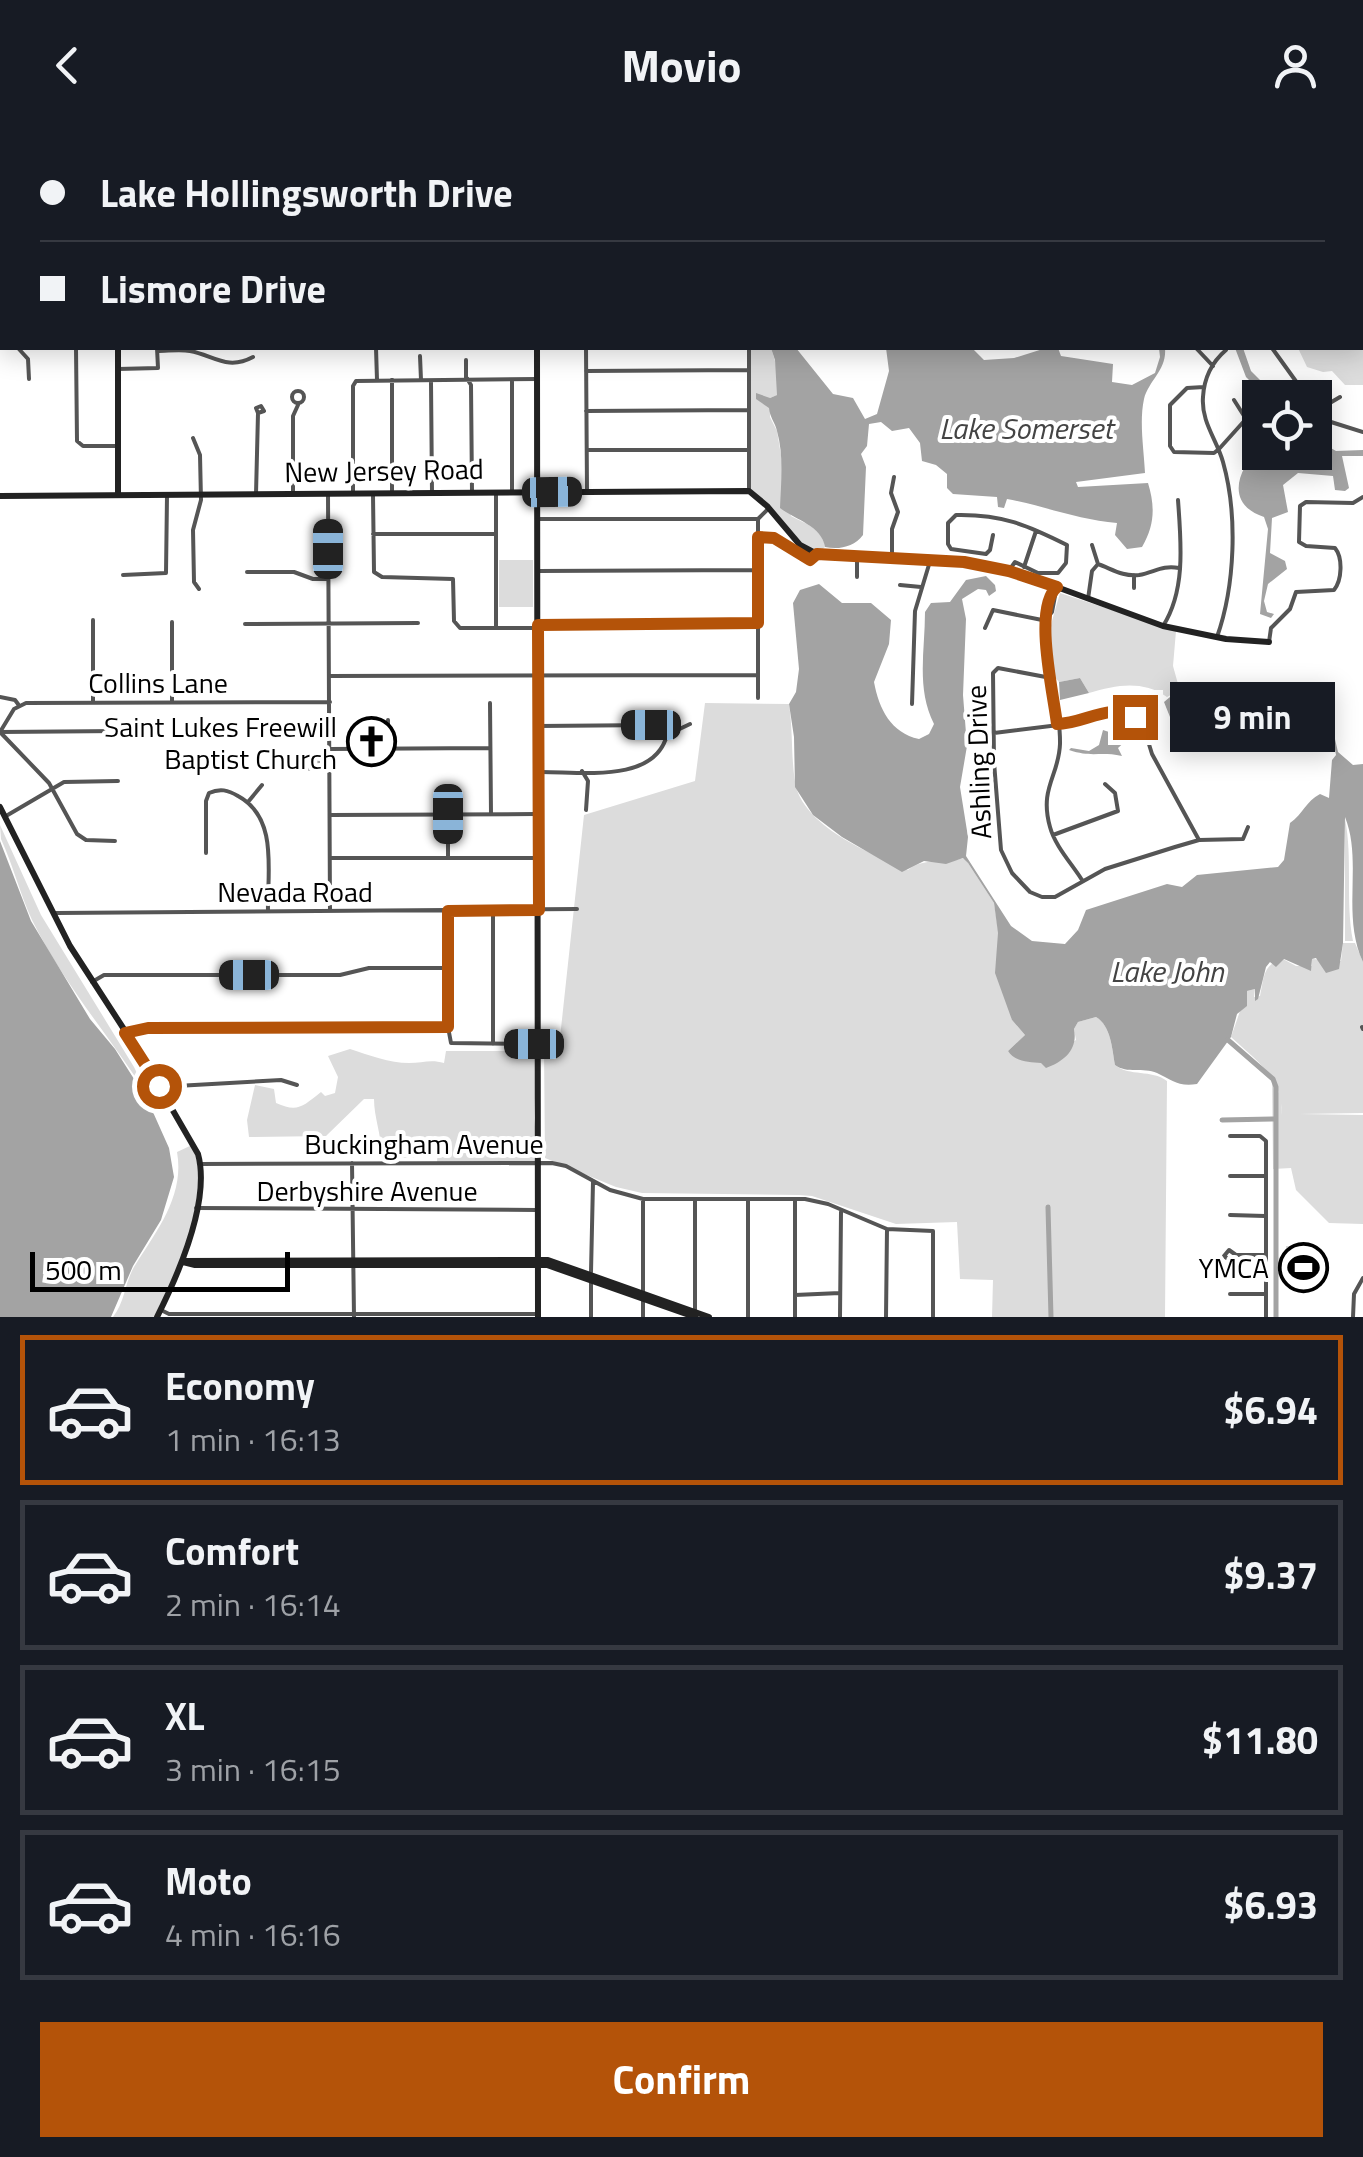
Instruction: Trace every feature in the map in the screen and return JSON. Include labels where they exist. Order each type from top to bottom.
[{"type":"street","points":[[20,350],[28,358],[30,379]]},
{"type":"street","points":[[76,350],[77,440],[83,446],[118,446]]},
{"type":"street","points":[[118,350],[118,495]]},
{"type":"street","points":[[118,369],[158,368],[157,350]]},
{"type":"street","points":[[174,350],[190,351],[218,362],[242,362],[252,357]]},
{"type":"street","points":[[376,350],[376,380]]},
{"type":"street","points":[[0,807],[52,913],[190,1136],[200,1164],[201,1185],[182,1261],[159,1314],[538,1316],[537,350]]},
{"type":"street","points":[[586,350],[587,491]]},
{"type":"street","points":[[749,350],[749,490],[800,544],[817,554],[964,562],[1009,571],[1162,626],[1216,638],[1269,642],[1271,628],[1290,609],[1296,592],[1334,590],[1339,582],[1340,555],[1335,548],[1299,542],[1300,506],[1306,502],[1352,502],[1363,497]]},
{"type":"street","points":[[1198,350],[1212,366]]},
{"type":"street","points":[[1216,638],[1228,580],[1231,538],[1226,476],[1204,414],[1204,388],[1212,366],[1226,350]]},
{"type":"street","points":[[1273,350],[1295,380]]},
{"type":"street","points":[[420,356],[421,380]]},
{"type":"street","points":[[466,360],[466,377],[470,380],[472,492]]},
{"type":"street","points":[[586,372],[749,370]]},
{"type":"street","points":[[512,379],[512,491]]},
{"type":"street","points":[[353,494],[356,381],[537,379]]},
{"type":"street","points":[[392,380],[392,493]]},
{"type":"street","points":[[432,380],[432,492]]},
{"type":"street","points":[[1204,388],[1187,388],[1170,404],[1170,449],[1177,453],[1214,453],[1245,422],[1246,415],[1234,400]]},
{"type":"street","points":[[1332,400],[1340,396]]},
{"type":"street","points":[[294,494],[293,416],[298,405]]},
{"type":"street","points":[[586,411],[749,410]]},
{"type":"street","points":[[256,494],[258,414]]},
{"type":"street","points":[[1332,422],[1363,432]]},
{"type":"street","points":[[193,438],[200,456],[201,494],[193,530],[194,582],[198,589]]},
{"type":"street","points":[[586,450],[748,450]]},
{"type":"street","points":[[892,556],[892,530],[898,512],[891,493],[894,477]]},
{"type":"street","name":"New Jersey Road","points":[[0,496],[749,490]]},
{"type":"street","points":[[496,492],[496,628]]},
{"type":"street","points":[[328,494],[330,911]]},
{"type":"street","points":[[373,494],[376,574],[450,577],[454,582],[455,624],[460,628],[758,623]]},
{"type":"street","points":[[123,575],[166,573],[167,495]]},
{"type":"street","points":[[1162,626],[1173,604],[1179,568],[1178,500]]},
{"type":"street","points":[[538,518],[758,518],[769,508]]},
{"type":"street","points":[[993,535],[989,552],[948,546],[951,518],[974,515],[1019,521],[1066,545],[1062,571],[1052,575],[1012,562],[1009,571]]},
{"type":"street","points":[[758,518],[758,698]]},
{"type":"street","points":[[1024,567],[1036,531]]},
{"type":"street","points":[[373,534],[496,534]]},
{"type":"street","points":[[758,537],[774,538],[810,560],[817,554]]},
{"type":"street","points":[[1170,537],[1180,537]]},
{"type":"street","points":[[1092,546],[1098,564],[1121,574],[1134,575],[1163,566],[1179,568]]},
{"type":"street","points":[[964,562],[966,550]]},
{"type":"street","points":[[857,556],[857,577]]},
{"type":"street","points":[[912,704],[914,611],[931,558]]},
{"type":"street","points":[[1088,599],[1092,571],[1098,564]]},
{"type":"street","points":[[538,573],[758,570]]},
{"type":"street","points":[[246,572],[294,572],[313,579],[328,579]]},
{"type":"street","points":[[1134,575],[1134,588]]},
{"type":"street","points":[[900,586],[921,587]]},
{"type":"street","points":[[1056,589],[1046,643],[1060,749],[1047,796],[1053,836],[1082,880]]},
{"type":"street","points":[[984,628],[993,610],[1048,619]]},
{"type":"street","points":[[93,620],[93,702]]},
{"type":"street","points":[[172,622],[172,702]]},
{"type":"street","points":[[245,624],[418,623]]},
{"type":"street","name":"Ashling Drive","points":[[1051,678],[995,670],[993,733],[1000,845],[1008,868],[1030,892],[1042,897],[1056,896],[1082,880],[1199,840]]},
{"type":"street","points":[[329,676],[758,675]]},
{"type":"street","points":[[0,697],[18,705],[0,732]]},
{"type":"street","name":"Collins Lane","points":[[18,705],[330,702]]},
{"type":"street","points":[[490,704],[490,814]]},
{"type":"street","points":[[993,733],[1075,723],[1111,710],[1135,717],[1199,840],[1238,841],[1246,835],[1248,827]]},
{"type":"street","points":[[388,720],[388,748]]},
{"type":"street","points":[[538,772],[636,768],[663,745],[667,734],[690,724]]},
{"type":"street","points":[[538,726],[657,726],[667,734]]},
{"type":"street","points":[[0,732],[120,731]]},
{"type":"street","points":[[0,732],[52,788],[82,838],[115,841]]},
{"type":"street","points":[[330,749],[490,748]]},
{"type":"street","points":[[582,771],[588,781],[586,810]]},
{"type":"street","points":[[6,816],[69,780],[118,780]]},
{"type":"street","points":[[1053,836],[1118,811],[1115,793],[1105,784]]},
{"type":"street","points":[[248,802],[262,785]]},
{"type":"street","points":[[206,852],[209,793],[222,790],[248,802],[261,818],[267,834],[268,911]]},
{"type":"street","points":[[448,814],[448,858]]},
{"type":"street","points":[[331,815],[538,814]]},
{"type":"street","points":[[330,858],[538,858]]},
{"type":"street","name":"Nevada Road","points":[[52,913],[577,908]]},
{"type":"street","points":[[493,910],[493,1044]]},
{"type":"street","points":[[448,911],[448,1027],[452,1044],[539,1044]]},
{"type":"street","points":[[92,982],[104,976],[340,975],[369,968],[448,968]]},
{"type":"street","points":[[125,1033],[148,1028],[448,1027]]},
{"type":"street","points":[[159,1086],[282,1080],[297,1085]]},
{"type":"street","points":[[1230,1136],[1262,1136],[1266,1141],[1266,1317]]},
{"type":"street","name":"Buckingham Avenue","points":[[200,1164],[538,1162],[566,1166],[593,1182],[643,1198],[820,1202],[887,1229],[933,1231],[933,1317]]},
{"type":"street","points":[[352,1163],[354,1316]]},
{"type":"street","points":[[1230,1176],[1266,1176]]},
{"type":"street","points":[[591,1317],[593,1182]]},
{"type":"street","points":[[643,1198],[643,1317]]},
{"type":"street","points":[[695,1199],[695,1315]]},
{"type":"street","points":[[748,1199],[748,1317]]},
{"type":"street","points":[[794,1317],[795,1199]]},
{"type":"street","name":"Derbyshire Avenue","points":[[196,1208],[538,1210]]},
{"type":"street","points":[[840,1210],[840,1317]]},
{"type":"street","points":[[1230,1216],[1266,1216]]},
{"type":"street","points":[[886,1317],[887,1229]]},
{"type":"street","points":[[1236,1255],[1266,1255]]},
{"type":"street","points":[[182,1261],[539,1262],[710,1317]]},
{"type":"street","points":[[1353,1317],[1354,1294],[1363,1278]]},
{"type":"street","points":[[794,1294],[840,1293]]},
{"type":"street","points":[[1230,1294],[1266,1294]]},
{"type":"shaded area","points":[[749,350],[772,350],[778,389],[777,395],[770,398],[770,417],[777,431],[791,516],[813,528],[825,547],[817,554],[806,549],[749,491]]},
{"type":"shaded area","points":[[1299,350],[1363,350],[1363,385],[1345,385],[1332,371],[1307,367]]},
{"type":"shaded area","points":[[499,560],[533,560],[533,607],[499,607]]},
{"type":"shaded area","points":[[1060,593],[1176,631],[1176,692],[1167,697],[1148,688],[1129,686],[1089,693],[1080,678],[1059,682],[1052,672],[1048,650]]},
{"type":"shaded area","points":[[705,703],[789,704],[795,782],[800,798],[810,812],[840,836],[908,870],[921,863],[964,858],[994,903],[1012,1020],[1025,1035],[1008,1051],[1028,1061],[1044,1060],[1076,1040],[1074,1029],[1078,1022],[1096,1017],[1108,1032],[1115,1065],[1167,1081],[1165,1317],[992,1317],[993,1280],[960,1279],[957,1222],[896,1224],[812,1196],[642,1193],[616,1187],[545,1158],[544,1048],[559,1047],[584,815],[695,781]]},
{"type":"shaded area","points":[[1345,819],[1350,911],[1353,941],[1345,941]]},
{"type":"shaded area","points":[[0,825],[41,915],[148,1096],[44,943],[1,839]]},
{"type":"shaded area","points":[[1343,943],[1355,943],[1363,962],[1363,1113],[1299,1114],[1363,1115],[1363,1224],[1329,1223],[1296,1190],[1291,1168],[1273,1169],[1272,1079],[1231,1037],[1247,991],[1255,989],[1254,997],[1260,996],[1266,972],[1276,961],[1312,966],[1312,959],[1341,961]]},
{"type":"shaded area","points":[[350,1049],[409,1063],[444,1063],[446,1051],[537,1054],[534,1118],[539,1162],[437,1163],[438,1141],[443,1138],[436,1140],[436,1156],[381,1159],[374,1099],[364,1099],[326,1136],[249,1137],[247,1120],[255,1085],[274,1089],[276,1103],[290,1107],[300,1106],[321,1092],[325,1096],[335,1093],[338,1077],[328,1056]]},
{"type":"shaded area","points":[[192,1145],[197,1166],[195,1210],[182,1255],[155,1317],[113,1317],[131,1273],[173,1198],[177,1152]]},
{"type":"shaded area","name":"YMCA","points":[[1286,1246],[1302,1246],[1302,1254],[1322,1254],[1322,1286],[1303,1290],[1302,1286],[1294,1286],[1293,1280],[1286,1280]]},
{"type":"water","name":"Lake Somerset","points":[[772,350],[798,350],[833,394],[853,398],[865,419],[877,414],[889,371],[886,350],[974,350],[984,360],[1059,350],[1061,356],[1113,364],[1112,382],[1132,385],[1155,373],[1159,350],[1165,350],[1143,408],[1145,473],[1076,482],[1078,487],[1148,483],[1152,515],[1146,539],[1142,547],[1127,549],[1115,535],[1117,523],[1007,499],[1004,508],[998,507],[997,497],[953,494],[947,488],[947,474],[922,461],[920,443],[909,428],[892,431],[881,422],[869,424],[867,446],[861,454],[866,467],[863,535],[846,547],[825,547],[814,529],[780,508],[779,440],[769,408],[756,399],[756,393],[770,398],[777,395]]},
{"type":"water","points":[[1236,350],[1244,350],[1251,371],[1260,380],[1249,380]]},
{"type":"water","points":[[1332,449],[1363,450],[1363,456],[1342,456],[1349,488],[1345,491],[1335,490],[1333,476],[1298,473],[1283,485],[1288,512],[1272,518],[1270,553],[1285,561],[1287,569],[1268,584],[1264,601],[1267,612],[1274,614],[1271,618],[1260,614],[1268,529],[1264,517],[1244,504],[1239,486],[1243,470],[1332,470]]},
{"type":"water","name":"Lake John","points":[[986,576],[996,591],[989,596],[986,590],[978,589],[962,599],[966,619],[963,695],[967,746],[960,787],[968,837],[966,856],[1011,926],[1032,941],[1065,944],[1078,930],[1086,910],[1167,884],[1182,887],[1197,875],[1278,867],[1284,860],[1290,823],[1315,797],[1320,794],[1329,798],[1332,760],[1336,755],[1327,705],[1338,752],[1353,765],[1363,764],[1363,962],[1353,925],[1352,852],[1345,817],[1339,969],[1326,973],[1316,958],[1312,959],[1311,971],[1284,959],[1276,967],[1270,962],[1258,999],[1255,1001],[1255,989],[1247,991],[1247,1006],[1237,1014],[1231,1037],[1197,1084],[1180,1084],[1152,1071],[1115,1065],[1108,1032],[1096,1017],[1078,1022],[1072,1048],[1053,1065],[1046,1068],[1041,1063],[1014,1057],[1008,1051],[1025,1035],[1012,1020],[995,973],[998,933],[994,903],[968,863],[963,858],[946,864],[924,861],[902,872],[813,815],[795,787],[789,704],[796,692],[799,669],[793,603],[800,590],[819,584],[842,603],[871,603],[891,620],[889,644],[874,682],[876,692],[894,725],[919,739],[929,734],[934,724],[923,683],[925,612],[931,603],[950,602],[966,580]]},
{"type":"water","points":[[1080,678],[1089,693],[1060,700],[1059,682]]},
{"type":"water","points":[[1176,692],[1180,694],[1178,737],[1164,702]]},
{"type":"water","points":[[1103,730],[1114,741],[1123,730],[1130,730],[1129,738],[1118,748],[1122,756],[1069,750],[1089,751],[1099,745]]},
{"type":"water","points":[[316,754],[324,760],[321,770],[304,771],[297,761],[304,755]]},
{"type":"water","points":[[0,841],[31,921],[90,1019],[115,1049],[148,1101],[169,1148],[174,1177],[161,1220],[133,1266],[111,1317],[0,1317]]},
{"type":"waterway","points":[[1228,1040],[1273,1079],[1276,1087],[1276,1317]]},
{"type":"waterway","points":[[1222,1120],[1274,1119]]},
{"type":"waterway","points":[[1048,1207],[1051,1317]]},
{"type":"place","name":"Saint Lukes Freewill Baptist Church","points":[[372,742]]},
{"type":"place","name":"YMCA","points":[[1304,1267]]},
{"type":"route","points":[[159,1086],[125,1033],[128,1031],[448,1027],[448,911],[539,910],[538,625],[758,623],[758,537],[774,538],[810,560],[817,554],[931,558],[1009,571],[1057,587],[1050,592],[1045,610],[1057,724],[1075,723],[1111,710],[1135,717]]}]
